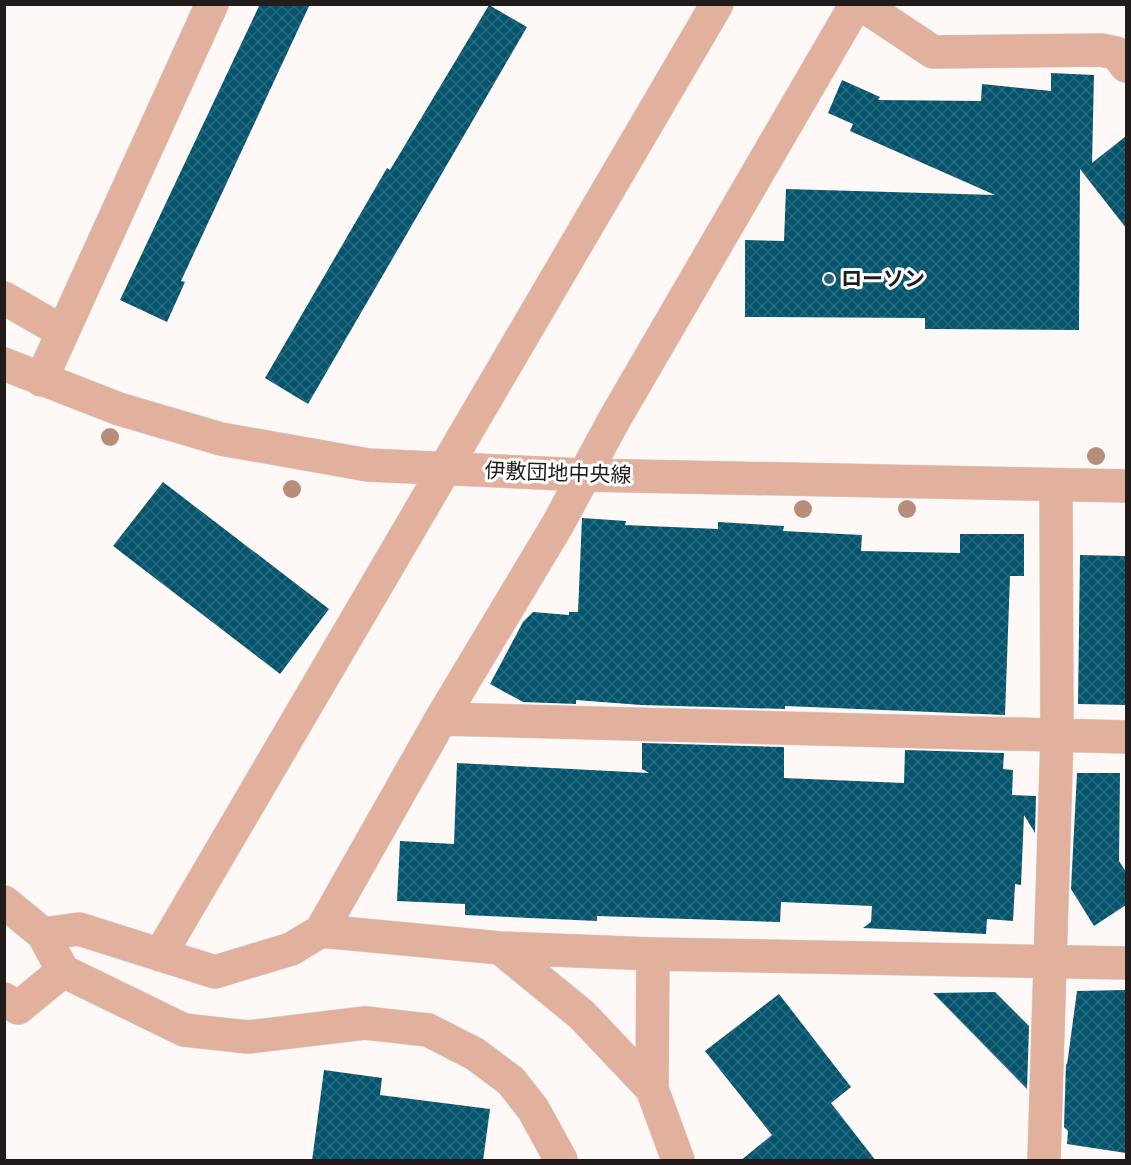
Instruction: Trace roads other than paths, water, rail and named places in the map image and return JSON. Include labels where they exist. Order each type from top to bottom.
[{"type":"street","points":[[41,380],[212,4]]},
{"type":"street","points":[[160,955],[717,4]]},
{"type":"street","points":[[43,934],[79,929],[215,972],[291,949],[321,931],[441,718],[585,475],[855,4]]},
{"type":"street","points":[[861,4],[933,52],[1101,50],[1116,53],[1126,66]]},
{"type":"street","points":[[4,298],[63,332]]},
{"type":"street","name":"伊敷団地中央線","points":[[4,364],[119,410],[221,439],[368,465],[585,475],[1126,486]]},
{"type":"street","points":[[1044,1161],[1057,736],[1056,485]]},
{"type":"street","points":[[441,718],[1126,737]]},
{"type":"street","points":[[4,902],[43,934],[63,971],[184,1030],[248,1037],[365,1023],[428,1030],[475,1054],[511,1081],[532,1109],[561,1161]]},
{"type":"street","points":[[321,931],[500,948],[653,954],[1126,963]]},
{"type":"street","points":[[500,948],[582,1015],[652,1089]]},
{"type":"street","points":[[653,954],[652,1089],[678,1161]]},
{"type":"street","points":[[4,999],[18,1008],[63,971]]},
{"type":"place","name":"ローソン","points":[[829,279]]}]
